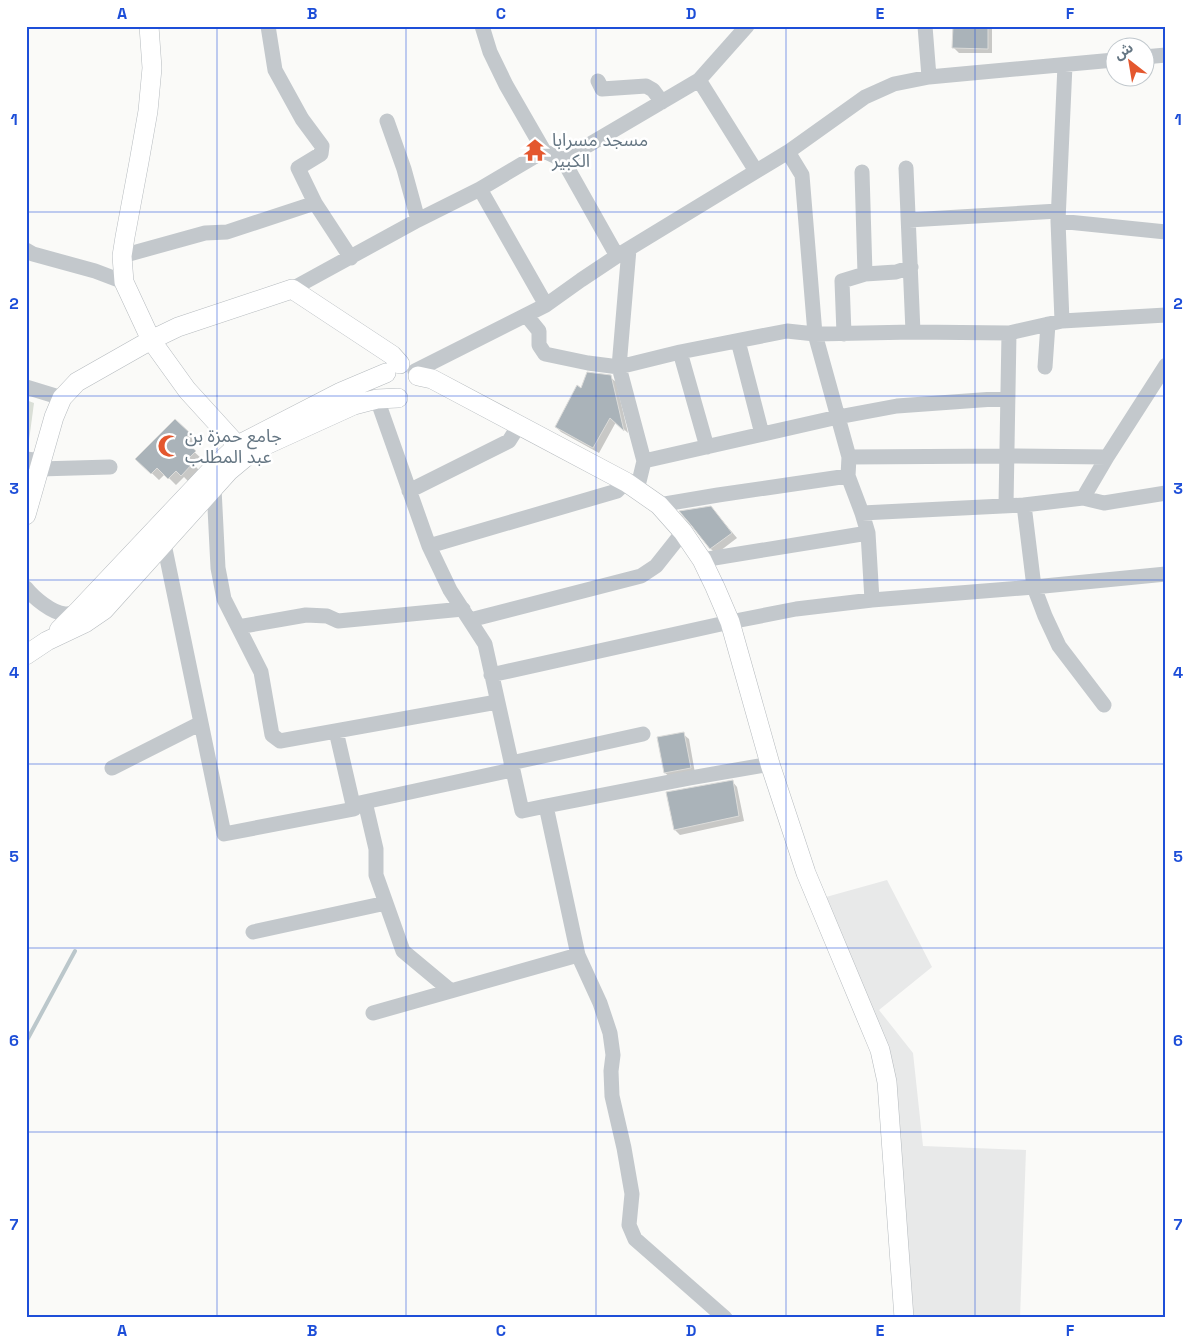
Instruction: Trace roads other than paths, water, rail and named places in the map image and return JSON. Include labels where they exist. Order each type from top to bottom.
[{"type":"main road","points":[[149,26],[152,68],[148,111],[122,256],[124,282],[150,340],[187,390],[242,450]]},
{"type":"main road","points":[[26,655],[47,641],[85,623],[104,610],[229,471],[242,450],[266,445],[354,406],[377,399],[410,396],[418,388],[392,355],[292,289],[178,327],[150,340],[77,382],[62,398],[36,463],[27,511]]},
{"type":"main road","points":[[47,641],[77,612],[213,468],[342,392],[405,371]]},
{"type":"main road","points":[[398,398],[392,396],[386,388],[384,378],[405,371],[432,379],[519,425],[631,486],[659,505],[684,532],[702,560],[716,587],[730,622],[770,764],[806,873],[880,1050],[887,1082],[904,1318]]},
{"type":"street","points":[[268,26],[275,70],[302,119],[322,146],[320,154],[298,168],[315,203],[351,258]]},
{"type":"street","points":[[429,546],[631,486],[644,461],[620,366],[623,253],[563,160],[544,151],[506,85],[490,52],[482,26]]},
{"type":"street","points":[[563,160],[699,80],[747,26]]},
{"type":"street","points":[[925,26],[929,77]]},
{"type":"street","points":[[405,371],[546,305],[623,253],[788,152],[865,97],[894,84],[929,77],[1104,61]]},
{"type":"street","points":[[1045,367],[1055,323],[1065,65]]},
{"type":"street","points":[[699,80],[756,171]]},
{"type":"street","points":[[598,81],[602,89],[646,86],[653,90],[662,102]]},
{"type":"street","points":[[387,121],[404,169],[418,220]]},
{"type":"street","points":[[292,289],[418,220],[480,189],[544,151]]},
{"type":"street","points":[[788,152],[802,175],[815,334],[849,457],[848,476],[868,533],[872,600]]},
{"type":"street","points":[[906,168],[914,332]]},
{"type":"street","points":[[862,172],[865,274]]},
{"type":"street","points":[[480,189],[546,305]]},
{"type":"street","points":[[122,256],[205,233],[227,232],[315,203]]},
{"type":"street","points":[[909,220],[1058,216],[1166,232]]},
{"type":"street","points":[[26,250],[33,254],[95,270],[124,282]]},
{"type":"street","points":[[844,334],[842,281],[865,274],[896,272],[910,268]]},
{"type":"street","points":[[526,315],[539,331],[539,344],[545,354],[588,363],[620,366],[787,331],[815,334],[1009,333],[1055,323],[1166,315]]},
{"type":"street","points":[[1006,505],[1009,333]]},
{"type":"street","points":[[738,341],[762,434]]},
{"type":"street","points":[[680,352],[707,447]]},
{"type":"street","points":[[1084,498],[1107,456],[1166,365]]},
{"type":"street","points":[[26,388],[62,398]]},
{"type":"street","points":[[644,461],[838,417],[897,406],[1008,398]]},
{"type":"street","points":[[377,399],[429,546],[450,590],[485,644],[522,811],[770,764]]},
{"type":"street","points":[[409,491],[509,441],[519,425]]},
{"type":"street","points":[[849,457],[1107,456]]},
{"type":"street","points":[[36,463],[110,467]]},
{"type":"street","points":[[659,505],[848,476]]},
{"type":"street","points":[[214,488],[218,568],[224,599],[260,672],[272,735],[280,741],[497,702]]},
{"type":"street","points":[[862,513],[1024,505],[1084,498],[1104,503],[1166,493]]},
{"type":"street","points":[[1024,505],[1034,587],[1045,616],[1059,646],[1104,705]]},
{"type":"street","points":[[238,627],[306,615],[327,616],[338,621],[467,615],[641,576],[656,566],[684,532]]},
{"type":"street","points":[[702,560],[868,533]]},
{"type":"street","points":[[164,544],[224,834],[354,809],[359,803],[643,734]]},
{"type":"street","points":[[491,675],[796,609],[872,600],[1166,574]]},
{"type":"street","points":[[26,588],[48,608],[64,614],[77,612]]},
{"type":"street","points":[[112,768],[201,723]]},
{"type":"street","points":[[336,731],[376,849],[376,875],[403,951],[451,991]]},
{"type":"street","points":[[546,806],[578,955],[600,1003],[610,1033],[613,1054],[611,1071],[612,1096],[632,1194],[629,1225],[634,1239],[725,1318]]},
{"type":"street","points":[[253,932],[386,903]]},
{"type":"street","points":[[373,1013],[578,955]]},
{"type":"waterway","points":[[26,1042],[75,951]]},
{"type":"place","name":"مسجد مسرابا الكبير","points":[[535,150]]},
{"type":"place","name":"جامع حمزة بن عبد المطلب","points":[[169,446]]}]
